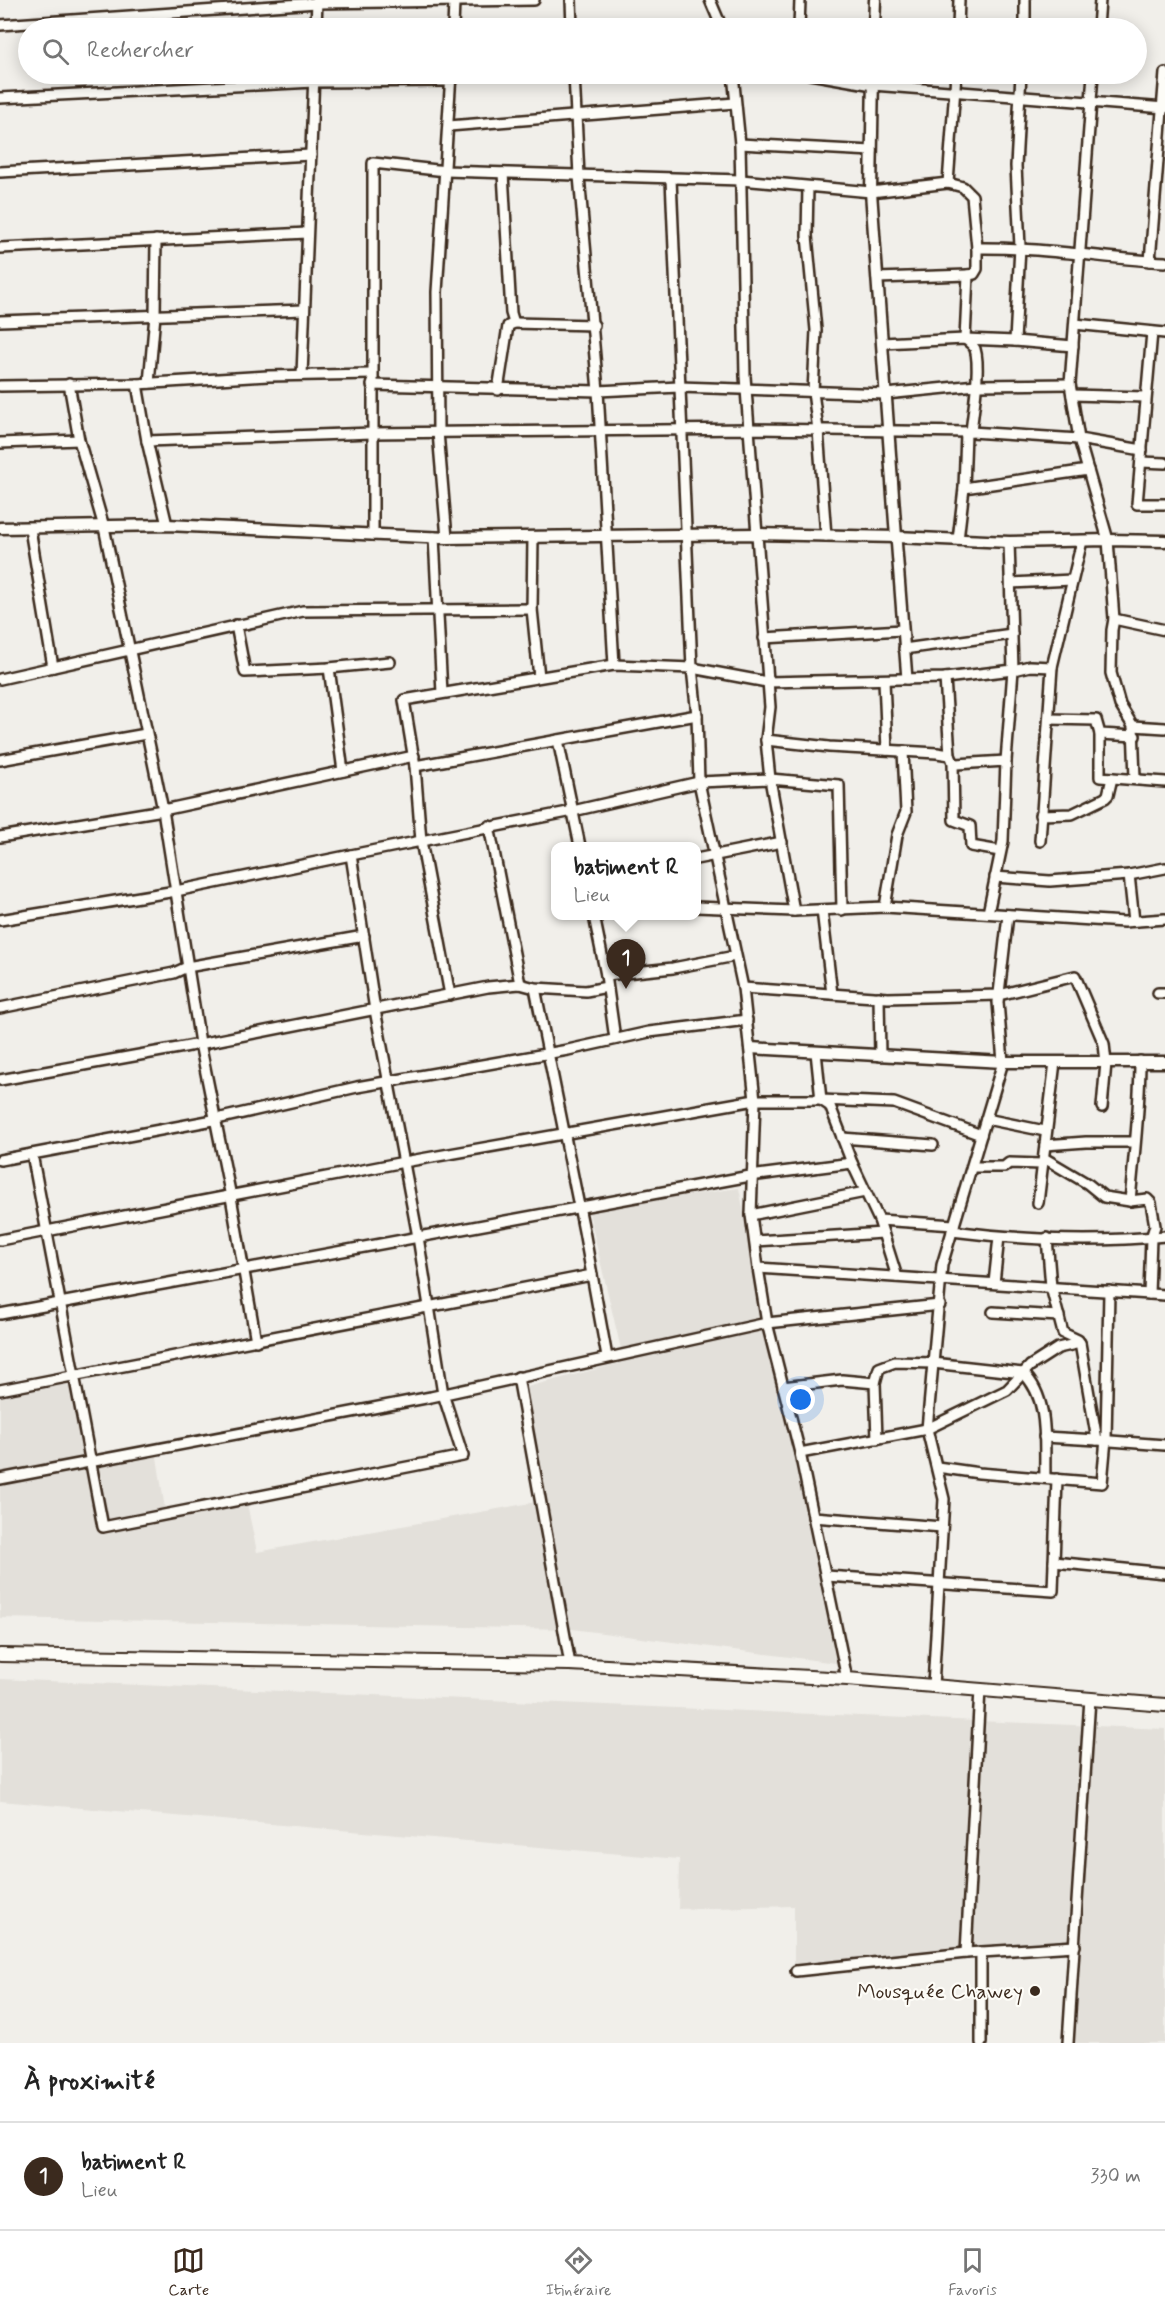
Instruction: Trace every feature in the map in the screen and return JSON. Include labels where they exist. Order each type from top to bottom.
[{"type":"main road","points":[[0,1655],[570,1664],[847,1679],[1165,1705]]},
{"type":"street","points":[[96,18],[317,2],[528,0]]},
{"type":"street","points":[[571,0],[572,18]]},
{"type":"street","points":[[710,0],[718,18]]},
{"type":"street","points":[[799,18],[800,0]]},
{"type":"street","points":[[874,0],[874,18]]},
{"type":"street","points":[[958,18],[959,0]]},
{"type":"street","points":[[1024,18],[1025,0]]},
{"type":"street","points":[[1099,18],[1100,0]]},
{"type":"street","points":[[316,18],[317,2]]},
{"type":"street","points":[[453,18],[454,2]]},
{"type":"street","points":[[0,25],[18,24]]},
{"type":"street","points":[[1150,261],[1165,73]]},
{"type":"street","points":[[0,98],[220,84]]},
{"type":"street","points":[[302,375],[314,84]]},
{"type":"street","points":[[447,538],[438,432],[437,292],[441,202],[446,171],[451,84]]},
{"type":"street","points":[[574,84],[579,176],[594,325],[614,665]]},
{"type":"street","points":[[734,84],[740,144],[748,429],[770,707],[766,740],[770,779],[794,911]]},
{"type":"street","points":[[867,84],[1164,108]]},
{"type":"street","points":[[948,183],[955,84]]},
{"type":"street","points":[[1015,341],[1020,247],[1016,183],[1021,84]]},
{"type":"street","points":[[1092,84],[1070,384],[1079,439],[1108,540],[1114,619],[1111,673],[1119,705],[1134,731],[1135,778]]},
{"type":"street","points":[[873,85],[871,192],[907,679]]},
{"type":"street","points":[[449,126],[735,103]]},
{"type":"street","points":[[740,144],[872,151]]},
{"type":"street","points":[[0,172],[311,155]]},
{"type":"street","points":[[373,536],[373,163],[446,171],[741,180],[871,192],[948,183],[963,187],[972,196],[977,269],[974,274],[877,278]]},
{"type":"street","points":[[503,173],[511,313],[514,323]]},
{"type":"street","points":[[671,179],[692,668],[698,715],[699,782],[724,908],[743,988],[755,1100],[750,1176],[751,1215],[767,1323],[800,1453],[847,1679]]},
{"type":"street","points":[[808,187],[807,237],[816,330],[813,392],[826,536]]},
{"type":"street","points":[[0,248],[307,233]]},
{"type":"street","points":[[149,383],[155,315],[156,240]]},
{"type":"street","points":[[976,248],[1020,247],[1080,256],[1165,262]]},
{"type":"street","points":[[965,339],[968,275]]},
{"type":"street","points":[[0,321],[304,310]]},
{"type":"street","points":[[498,390],[508,326],[514,323],[594,325]]},
{"type":"street","points":[[1075,324],[1165,333]]},
{"type":"street","points":[[1152,332],[1137,504],[1165,504]]},
{"type":"street","points":[[882,344],[965,339],[1074,346]]},
{"type":"street","points":[[958,540],[976,385],[974,346],[965,339]]},
{"type":"street","points":[[0,386],[137,384],[302,375],[372,374]]},
{"type":"street","points":[[69,384],[80,440],[104,527],[163,810],[200,1043],[231,1197],[256,1341]]},
{"type":"street","points":[[137,384],[147,441],[167,525]]},
{"type":"street","points":[[372,385],[598,391],[679,387],[886,394],[976,385],[1070,384]]},
{"type":"street","points":[[1072,395],[1145,397]]},
{"type":"street","points":[[147,441],[438,432],[888,430],[969,432],[1079,439],[1142,450]]},
{"type":"street","points":[[0,443],[80,440]]},
{"type":"street","points":[[1141,462],[1165,463]]},
{"type":"street","points":[[964,488],[1088,470]]},
{"type":"street","points":[[0,528],[30,530],[167,525],[447,538],[756,534],[1009,542],[1165,541]]},
{"type":"street","points":[[30,530],[53,667]]},
{"type":"street","points":[[434,537],[442,693]]},
{"type":"street","points":[[533,538],[532,609],[539,677]]},
{"type":"street","points":[[1040,841],[1052,667],[1082,541]]},
{"type":"street","points":[[988,913],[1000,851],[1013,670],[1009,542]]},
{"type":"street","points":[[1011,583],[1072,580]]},
{"type":"street","points":[[0,679],[303,611],[532,609]]},
{"type":"street","points":[[1114,619],[1165,630]]},
{"type":"street","points":[[236,625],[244,672],[329,668],[390,662]]},
{"type":"street","points":[[764,638],[902,630]]},
{"type":"street","points":[[904,649],[1012,634]]},
{"type":"street","points":[[450,995],[421,841],[414,761],[404,700],[614,665],[692,668],[767,682],[945,678],[1029,666],[1052,667]]},
{"type":"street","points":[[329,668],[344,771]]},
{"type":"street","points":[[945,678],[952,759],[954,820],[970,826],[971,846],[1000,851]]},
{"type":"street","points":[[884,680],[887,750]]},
{"type":"street","points":[[0,837],[163,810],[344,771],[558,740],[698,715]]},
{"type":"street","points":[[1049,719],[1096,720],[1100,734],[1100,777],[1165,782]]},
{"type":"street","points":[[1100,734],[1165,728]]},
{"type":"street","points":[[0,760],[146,735]]},
{"type":"street","points":[[558,740],[579,842]]},
{"type":"street","points":[[766,740],[829,747],[903,751],[952,759],[956,764],[1005,761]]},
{"type":"street","points":[[885,907],[897,836],[906,812],[903,751]]},
{"type":"street","points":[[1040,815],[1072,814],[1106,798],[1112,778]]},
{"type":"street","points":[[0,920],[176,891],[489,826],[573,811],[699,782],[770,779],[839,785],[842,910]]},
{"type":"street","points":[[489,826],[520,984]]},
{"type":"street","points":[[701,859],[782,842]]},
{"type":"street","points":[[33,1154],[59,1303],[75,1375],[103,1527],[463,1456],[443,1394],[418,1237],[375,1010],[351,855]]},
{"type":"street","points":[[995,877],[1050,881],[1130,874],[1165,867]]},
{"type":"street","points":[[1130,874],[1134,921]]},
{"type":"street","points":[[701,907],[794,911],[885,907],[1134,921],[1165,919]]},
{"type":"street","points":[[822,910],[832,994]]},
{"type":"street","points":[[933,1686],[944,1498],[927,1429],[942,1265],[1003,1062],[999,995],[1008,915]]},
{"type":"street","points":[[595,920],[615,1039]]},
{"type":"street","points":[[0,1008],[174,973],[187,967],[364,936]]},
{"type":"street","points":[[606,975],[674,968],[735,956]]},
{"type":"street","points":[[743,988],[879,997],[999,995],[1075,976],[1104,1044],[1106,1063],[1102,1107]]},
{"type":"street","points":[[0,1080],[450,995],[520,984],[535,988],[586,991],[607,987]]},
{"type":"street","points":[[535,988],[607,1357]]},
{"type":"street","points":[[879,997],[880,1056]]},
{"type":"street","points":[[0,1160],[215,1119],[389,1081],[548,1053],[649,1032],[747,1020]]},
{"type":"street","points":[[750,1048],[1003,1062],[1165,1062]]},
{"type":"street","points":[[816,1052],[822,1100],[830,1106],[852,1162],[879,1220],[897,1277]]},
{"type":"street","points":[[1130,1201],[1134,1142],[1140,1115],[1140,1061]]},
{"type":"street","points":[[1038,1203],[1055,1062]]},
{"type":"street","points":[[0,1240],[404,1162],[755,1100],[894,1103],[981,1135]]},
{"type":"street","points":[[986,1119],[1045,1131]]},
{"type":"street","points":[[842,1137],[933,1145]]},
{"type":"street","points":[[1046,1145],[1134,1142]]},
{"type":"street","points":[[972,1167],[1004,1167],[1009,1162],[1042,1161],[1088,1184],[1104,1197],[1130,1201],[1147,1199],[1151,1203],[1155,1226],[1151,1238],[1149,1294]]},
{"type":"street","points":[[0,1314],[750,1176],[852,1162]]},
{"type":"street","points":[[751,1215],[865,1192]]},
{"type":"street","points":[[879,1220],[953,1228],[999,1237],[1096,1240],[1165,1236]]},
{"type":"street","points":[[755,1241],[883,1233]]},
{"type":"street","points":[[994,1283],[999,1237]]},
{"type":"street","points":[[1047,1238],[1051,1287],[1063,1333],[1080,1343],[1101,1439]]},
{"type":"street","points":[[758,1268],[1165,1295]]},
{"type":"street","points":[[0,1390],[592,1275]]},
{"type":"street","points":[[937,1467],[979,1473],[1102,1483],[1101,1439],[1109,1291]]},
{"type":"street","points":[[0,1479],[443,1394],[767,1323],[940,1305]]},
{"type":"street","points":[[993,1312],[1059,1316]]},
{"type":"street","points":[[800,1453],[927,1429],[1007,1390],[1030,1366],[1058,1348],[1080,1343]]},
{"type":"street","points":[[877,1439],[875,1383],[879,1368],[895,1362],[933,1363],[1023,1373],[1033,1382],[1040,1397],[1045,1478]]},
{"type":"street","points":[[518,1377],[570,1664]]},
{"type":"street","points":[[783,1388],[842,1380],[875,1383]]},
{"type":"street","points":[[1044,1437],[1101,1439],[1165,1446]]},
{"type":"street","points":[[826,1576],[1053,1591],[1057,1479]]},
{"type":"street","points":[[813,1517],[942,1527]]},
{"type":"street","points":[[1054,1562],[1165,1574]]},
{"type":"street","points":[[966,1953],[980,1689]]},
{"type":"street","points":[[1068,2043],[1090,1698]]},
{"type":"street","points":[[796,1971],[966,1953],[1075,1946]]},
{"type":"street","points":[[981,1952],[981,2043]]},
{"type":"shaded area","points":[[739,1188],[836,1663],[572,1629],[0,1618],[0,1391],[73,1381],[89,1465],[156,1451],[165,1509],[245,1494],[257,1552],[536,1502],[519,1389],[624,1362],[588,1209]]},
{"type":"shaded area","points":[[0,1679],[1165,1729],[1165,2043],[1068,2043],[1072,1950],[794,1967],[794,1906],[678,1909],[679,1859],[0,1801]]},
{"type":"place","name":"batiment R","points":[[626,989]]},
{"type":"place","name":"Mousquée Chawey","points":[[1035,1991]]}]
